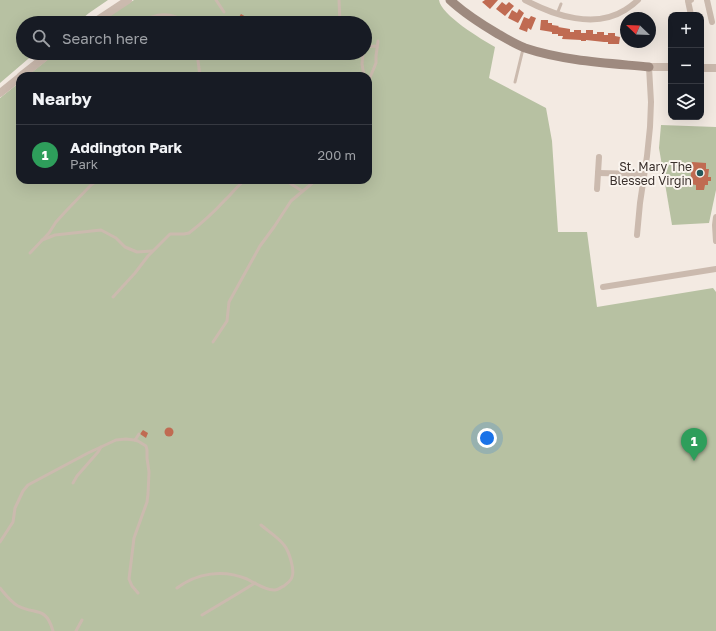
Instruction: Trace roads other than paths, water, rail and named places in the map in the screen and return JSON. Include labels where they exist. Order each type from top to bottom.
[{"type":"main road","points":[[450,0],[475,20],[523,47],[579,60],[649,67]]},
{"type":"street","points":[[104,16],[128,0]]},
{"type":"street","points":[[525,0],[536,6],[567,17],[599,19],[619,13],[630,7],[638,0]]},
{"type":"street","points":[[690,12],[688,1],[691,0]]},
{"type":"street","points":[[707,0],[712,22]]},
{"type":"street","points":[[27,72],[42,60]]},
{"type":"street","points":[[637,235],[650,127],[651,102],[649,67],[668,67]]},
{"type":"street","points":[[704,68],[716,68]]},
{"type":"street","points":[[0,93],[16,81]]},
{"type":"street","points":[[597,188],[599,157]]},
{"type":"street","points":[[598,173],[644,174]]},
{"type":"street","points":[[716,217],[716,241]]},
{"type":"street","points":[[603,288],[716,269]]},
{"type":"lane","points":[[216,0],[224,12]]},
{"type":"lane","points":[[339,0],[340,16]]},
{"type":"lane","points":[[557,14],[561,4]]},
{"type":"lane","points":[[154,16],[160,14],[170,16]]},
{"type":"lane","points":[[372,73],[376,63],[378,41]]},
{"type":"lane","points":[[372,46],[377,47]]},
{"type":"lane","points":[[515,82],[523,47]]},
{"type":"lane","points":[[198,60],[199,72]]},
{"type":"lane","points":[[362,60],[363,72]]},
{"type":"lane","points":[[30,252],[92,184]]},
{"type":"lane","points":[[113,297],[153,251],[170,234],[189,233],[226,200],[240,184]]},
{"type":"lane","points":[[291,184],[302,191]]},
{"type":"lane","points":[[213,342],[226,321],[229,302],[260,246],[290,201],[311,184]]},
{"type":"lane","points":[[42,240],[55,235],[101,230],[116,238],[125,247],[137,252],[153,251]]},
{"type":"lane","points":[[135,440],[139,434]]},
{"type":"lane","points":[[0,542],[13,522],[15,508],[23,491],[28,485],[116,440],[135,440],[144,444],[148,450],[147,458],[149,472],[147,502],[134,538],[129,580],[138,593]]},
{"type":"lane","points":[[74,483],[77,476],[102,446]]},
{"type":"lane","points":[[177,588],[193,578],[220,573],[234,574],[265,588],[274,590],[277,590],[291,580],[293,577],[293,572],[284,544],[261,525]]},
{"type":"lane","points":[[202,615],[255,583]]},
{"type":"lane","points":[[0,588],[17,605],[43,614],[47,617],[51,623],[53,631]]},
{"type":"lane","points":[[76,631],[82,620]]},
{"type":"place","name":"St. Mary The Blessed Virgin","points":[[700,173]]},
{"type":"place","name":"Addington Park","points":[[694,461]]}]
